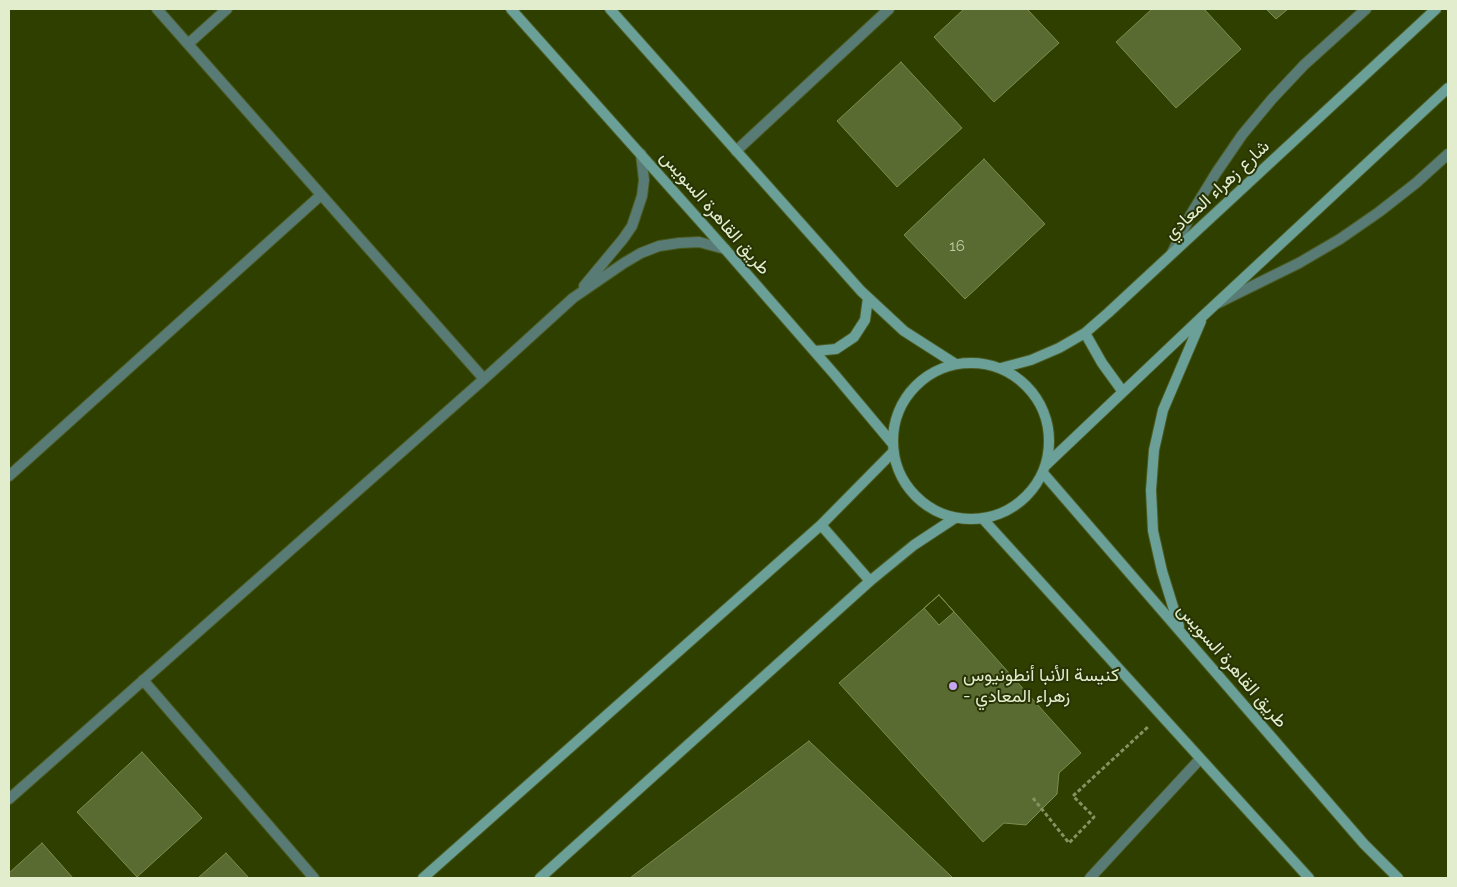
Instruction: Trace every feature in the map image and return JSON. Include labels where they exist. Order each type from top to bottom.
[{"type":"main road","name":"طريق القاهرة السويس","points":[[511,9],[815,351],[892,448]]},
{"type":"main road","points":[[610,9],[868,298],[904,331],[954,363]]},
{"type":"main road","name":"شارع زهراء المعادي","points":[[1001,368],[1031,360],[1085,333],[1436,9]]},
{"type":"main road","points":[[1044,469],[1204,315],[1448,88]]},
{"type":"main road","points":[[815,351],[836,349],[854,337],[866,320],[868,298]]},
{"type":"main road","points":[[1181,632],[1162,571],[1154,531],[1151,490],[1152,474],[1154,450],[1164,410],[1178,372],[1204,315]]},
{"type":"main road","points":[[1085,333],[1102,363],[1123,392]]},
{"type":"main road","points":[[978,362],[1001,368],[1021,380],[1037,398],[1046,418],[1050,442],[1044,469],[1033,490],[1019,504],[1002,513],[983,519],[955,518],[932,509],[914,495],[900,475],[892,448],[894,421],[902,401],[916,384],[933,371],[954,363],[978,362]]},
{"type":"main road","points":[[423,878],[821,526],[892,448]]},
{"type":"main road","name":"طريق القاهرة السويس","points":[[1044,469],[1181,632],[1364,844],[1398,878]]},
{"type":"main road","points":[[540,878],[870,581],[914,546],[955,518]]},
{"type":"main road","points":[[983,519],[1309,878]]},
{"type":"main road","points":[[821,526],[870,581]]},
{"type":"street","points":[[157,9],[484,379]]},
{"type":"street","points":[[188,44],[227,9]]},
{"type":"street","points":[[736,151],[890,9]]},
{"type":"street","points":[[1171,255],[1216,173],[1242,135],[1304,65],[1366,9]]},
{"type":"street","points":[[9,799],[573,298],[632,226],[642,196],[644,180],[641,154]]},
{"type":"street","points":[[1215,305],[1299,263],[1340,239],[1379,212],[1448,154]]},
{"type":"street","points":[[9,476],[321,195]]},
{"type":"street","points":[[573,298],[624,263],[641,253],[659,246],[698,242],[725,249]]},
{"type":"street","points":[[143,680],[314,878]]},
{"type":"street","points":[[1090,878],[1200,758]]},
{"type":"path","points":[[1033,798],[1068,843],[1094,818],[1073,796],[1161,715]]},
{"type":"building","points":[[964,9],[1027,9],[1059,43],[994,102],[934,37]]},
{"type":"building","points":[[1152,9],[1204,9],[1241,49],[1176,108],[1116,42]]},
{"type":"building","points":[[1266,9],[1288,9],[1276,19]]},
{"type":"building","points":[[901,62],[962,128],[897,187],[837,121]]},
{"type":"building","points":[[984,159],[1045,224],[965,299],[904,235]]},
{"type":"building","points":[[939,595],[954,612],[939,625],[924,608]]},
{"type":"building","points":[[939,595],[1081,753],[1059,773],[1057,794],[1026,825],[1004,823],[983,842],[839,683]]},
{"type":"building","points":[[809,741],[953,878],[630,878]]},
{"type":"building","points":[[142,752],[202,818],[137,877],[77,812]]},
{"type":"building","points":[[42,843],[73,878],[9,878],[9,873]]},
{"type":"building","points":[[226,853],[249,878],[198,878]]},
{"type":"place","name":"كنيسة الأنبا أنطونيوس - زهراء المعادي","points":[[953,686]]}]
